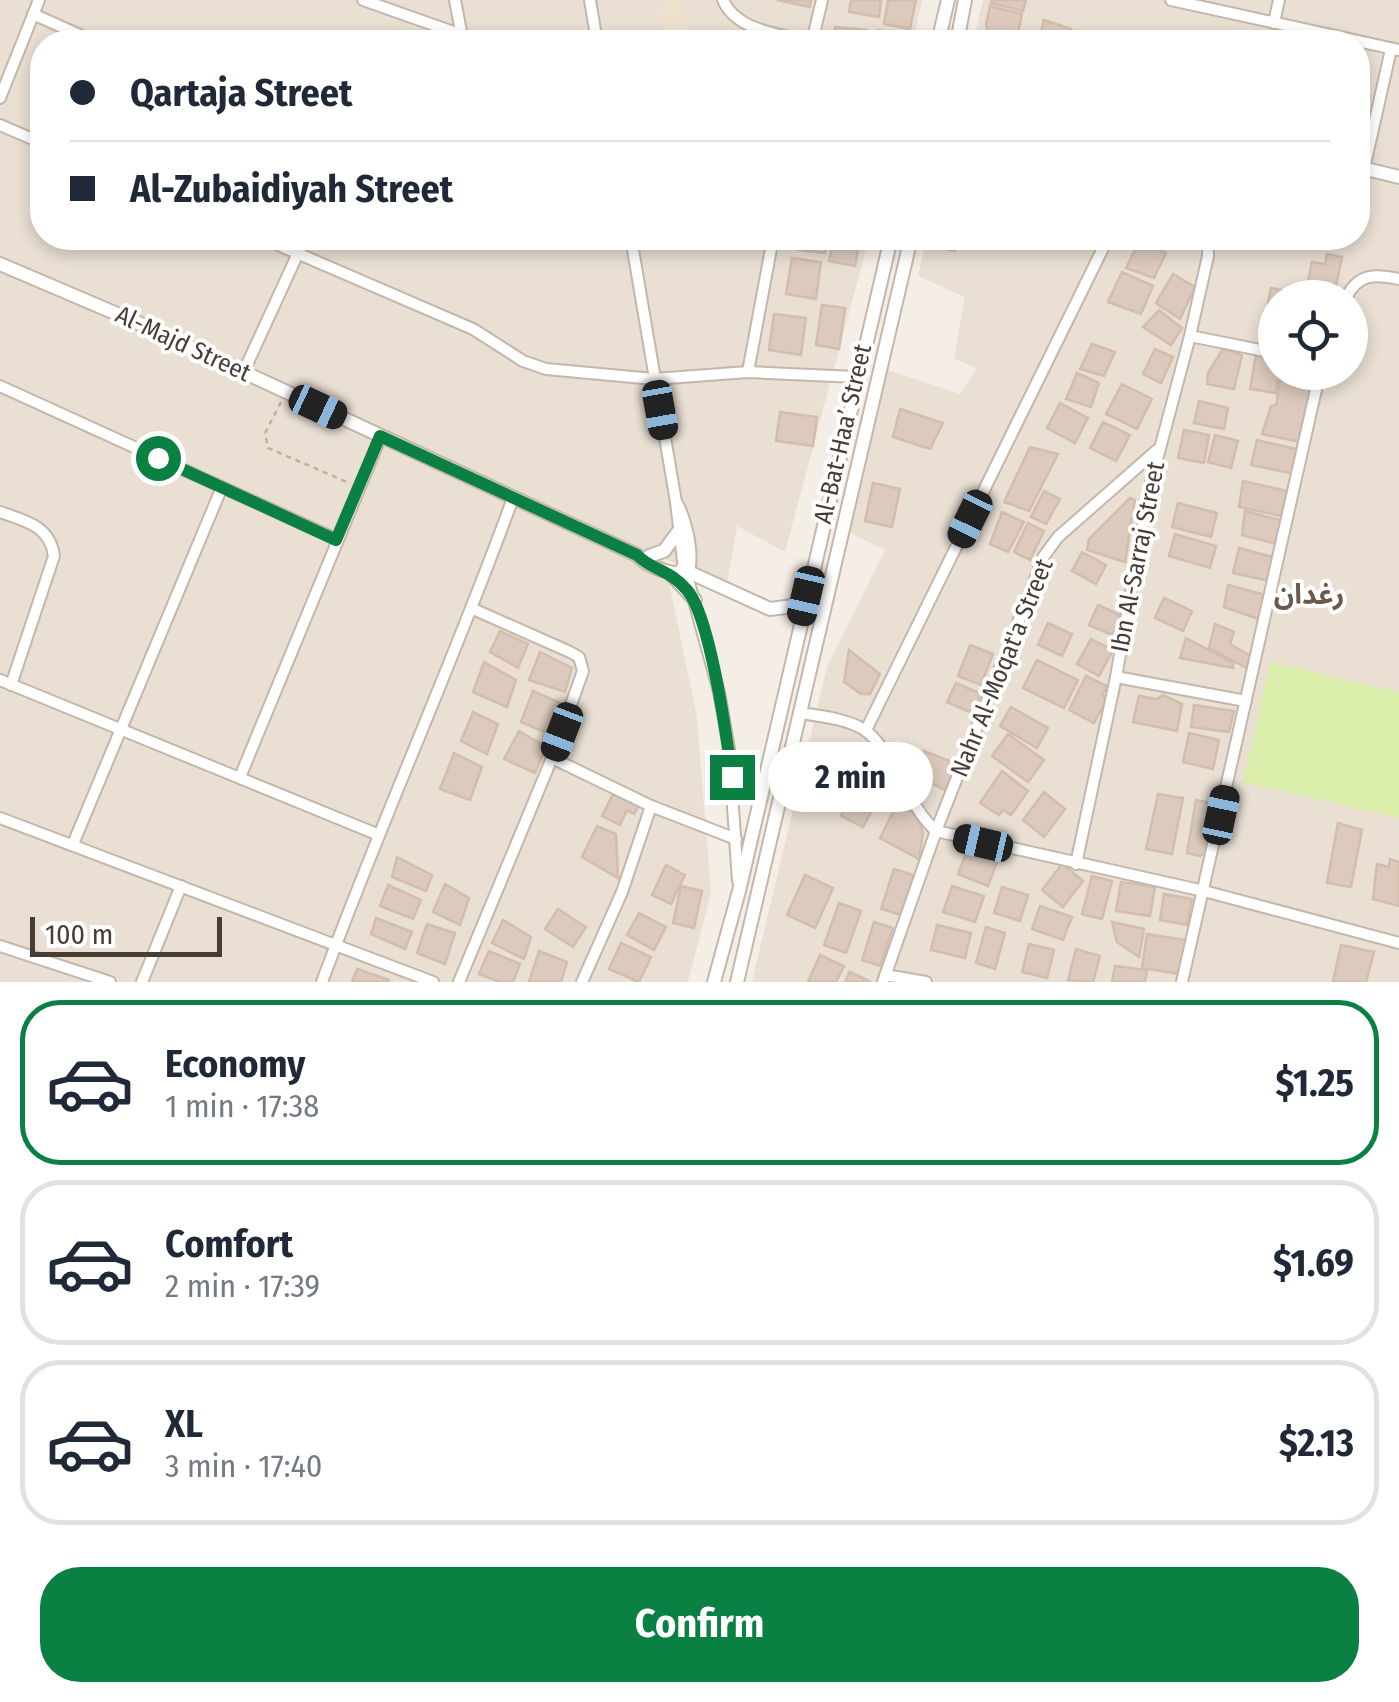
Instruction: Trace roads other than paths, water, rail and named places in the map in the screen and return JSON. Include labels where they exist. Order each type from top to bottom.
[{"type":"street","points":[[0,98],[39,0]]},
{"type":"street","points":[[363,0],[440,30]]},
{"type":"street","points":[[455,0],[461,30]]},
{"type":"street","points":[[590,0],[596,30]]},
{"type":"street","points":[[723,0],[740,22],[769,30]]},
{"type":"street","points":[[815,30],[822,0]]},
{"type":"street","points":[[941,30],[948,0]]},
{"type":"street","points":[[960,30],[966,0]]},
{"type":"street","points":[[1172,0],[1305,30]]},
{"type":"street","points":[[1274,23],[1279,0]]},
{"type":"street","points":[[33,14],[68,30]]},
{"type":"street","points":[[1370,44],[1395,50],[1370,137]]},
{"type":"street","points":[[0,125],[30,138]]},
{"type":"street","points":[[1370,170],[1399,176]]},
{"type":"street","points":[[291,250],[473,329],[546,369],[654,379],[748,372],[856,377],[877,382]]},
{"type":"street","points":[[244,372],[299,250]]},
{"type":"street","points":[[632,250],[678,532],[724,718],[739,892]]},
{"type":"street","points":[[748,372],[771,250]]},
{"type":"street","name":"Al-Bat-Haa’ Street","points":[[714,982],[739,892],[887,250]]},
{"type":"street","name":"Al-Bat-Haa’ Street","points":[[737,982],[908,250]]},
{"type":"street","points":[[866,730],[1102,250]]},
{"type":"street","name":"Ibn Al-Sarraj Street","points":[[1076,864],[1158,450],[1190,336],[1208,250]]},
{"type":"street","name":"Al-Majd Street","points":[[0,264],[244,372],[513,498],[770,609],[786,609],[806,596]]},
{"type":"street","points":[[1359,280],[1380,275],[1399,279]]},
{"type":"street","points":[[1190,336],[1258,350]]},
{"type":"street","points":[[0,386],[336,540]]},
{"type":"street","points":[[1182,982],[1316,390]]},
{"type":"street","points":[[240,777],[380,436]]},
{"type":"street","name":"Nahr Al-Moqat'a Street","points":[[884,979],[936,831],[1044,556],[1058,537],[1158,450]]},
{"type":"street","points":[[72,844],[222,487]]},
{"type":"street","points":[[322,982],[473,609],[513,498]]},
{"type":"street","points":[[676,502],[684,519],[691,564],[688,573]]},
{"type":"street","points":[[0,512],[44,531],[54,556],[6,682],[379,835]]},
{"type":"street","points":[[643,556],[670,546],[678,532]]},
{"type":"street","name":"Al-Majd Street","points":[[643,556],[646,564],[683,575],[688,573]]},
{"type":"street","points":[[667,570],[695,600]]},
{"type":"street","points":[[458,982],[552,758],[581,681],[583,664],[570,652],[473,609]]},
{"type":"street","points":[[1116,677],[1246,700]]},
{"type":"street","points":[[801,713],[866,730],[922,819],[936,831],[1204,891],[1399,943]]},
{"type":"street","points":[[552,758],[651,806],[736,839]]},
{"type":"street","points":[[582,982],[622,892],[651,806]]},
{"type":"street","points":[[0,818],[433,982]]},
{"type":"street","points":[[142,982],[182,886]]},
{"type":"street","points":[[0,946],[110,982]]},
{"type":"street","points":[[884,979],[926,982]]},
{"type":"district","name":"رغدان","points":[[1309,594]]}]
